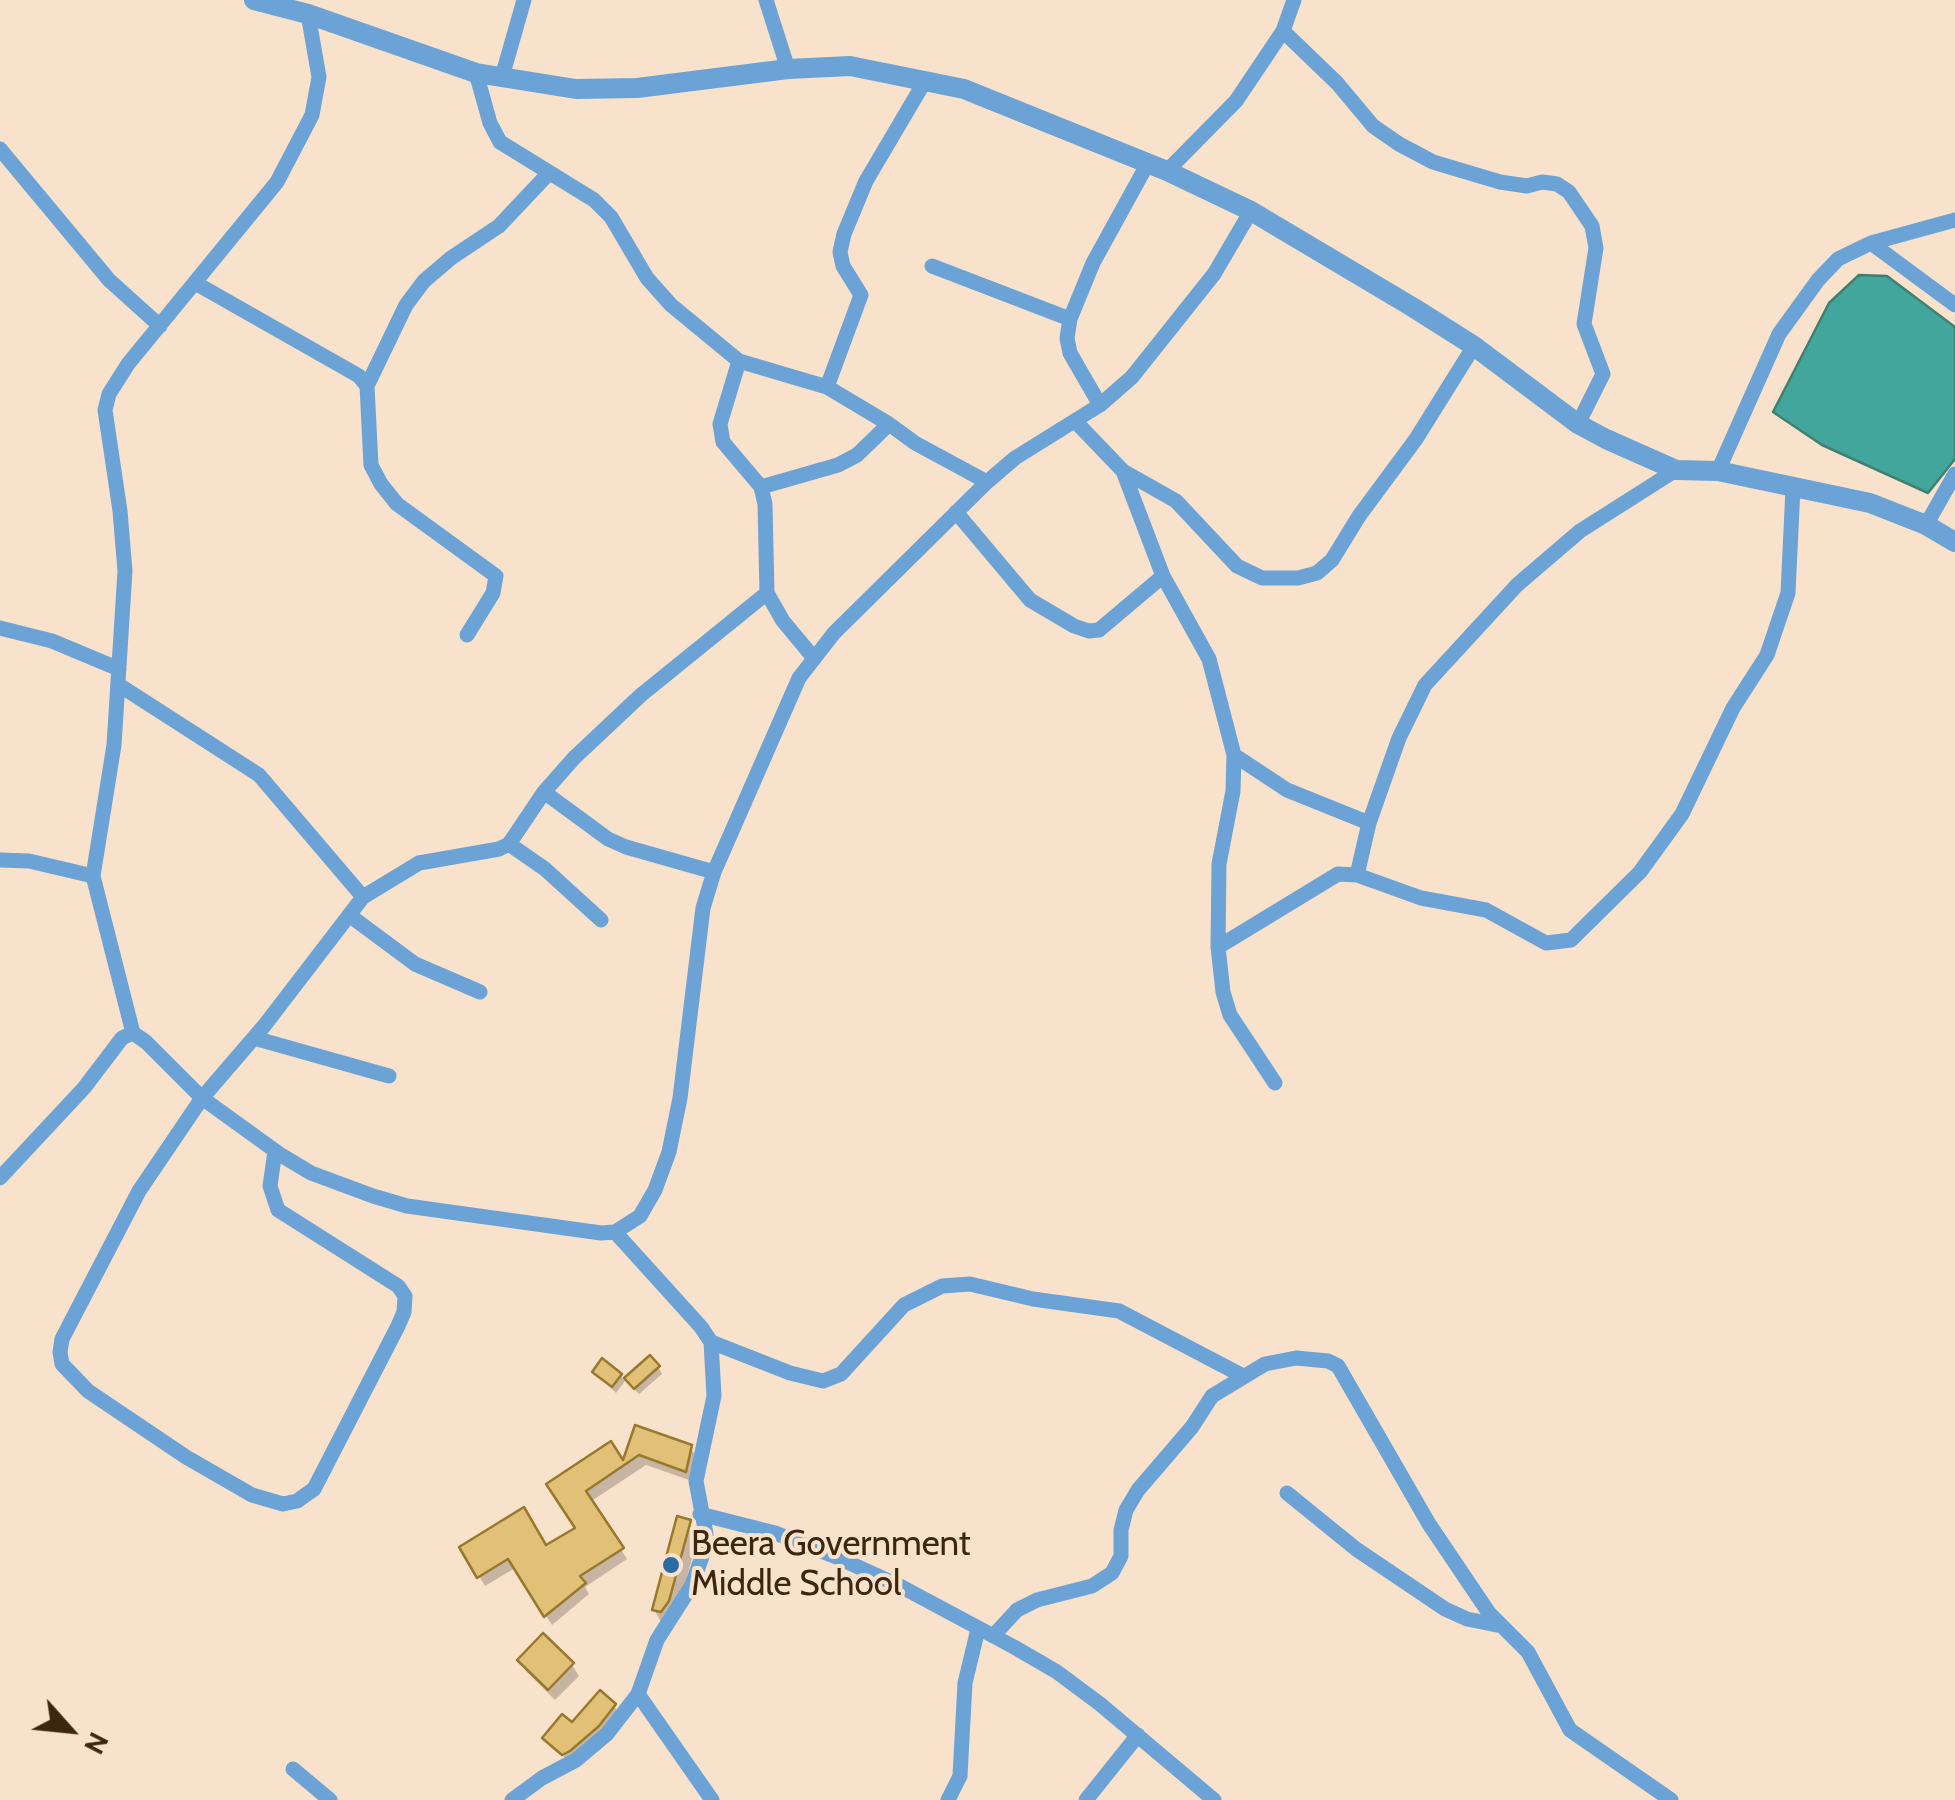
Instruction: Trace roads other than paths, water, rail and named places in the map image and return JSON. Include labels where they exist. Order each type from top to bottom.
[{"type":"street","points":[[254,0],[308,14],[476,72],[576,89],[637,88],[788,68],[850,66],[964,89],[1158,167],[1252,211],[1474,346],[1578,424],[1676,470],[1718,471],[1870,503],[1926,525],[1955,542]]},
{"type":"street","points":[[502,77],[524,0]]},
{"type":"street","points":[[766,0],[788,68]]},
{"type":"street","points":[[1100,405],[1070,354],[1068,338],[1070,318],[1093,263],[1158,167],[1236,101],[1283,32],[1294,0]]},
{"type":"street","points":[[308,14],[319,77],[312,115],[277,182],[108,394],[104,410],[125,571],[114,745],[93,876],[133,1034],[202,1098],[274,1151],[311,1172],[407,1206],[569,1231],[615,1232],[640,1216],[669,1152],[680,1098],[703,908],[714,872],[793,692],[813,656],[1014,458],[1100,405],[1157,349],[1214,274],[1252,211]]},
{"type":"street","points":[[1283,32],[1337,83],[1373,126],[1399,144],[1434,162],[1500,182],[1527,186],[1556,184],[1569,192],[1592,226],[1596,248],[1584,324],[1603,374],[1578,424]]},
{"type":"street","points":[[476,72],[490,123],[500,142],[594,200],[611,217],[647,278],[671,305],[739,361],[827,387],[915,443],[988,482]]},
{"type":"street","points":[[827,387],[861,295],[843,266],[840,252],[844,234],[866,182],[925,81]]},
{"type":"street","points":[[0,149],[109,280],[160,326]]},
{"type":"street","points":[[468,635],[494,593],[496,576],[396,504],[380,484],[372,465],[367,386],[406,305],[424,280],[500,226],[549,173]]},
{"type":"street","points":[[1718,471],[1779,334],[1818,280],[1838,259],[1871,243],[1955,220]]},
{"type":"street","points":[[1871,243],[1955,305]]},
{"type":"street","points":[[932,266],[1070,318]]},
{"type":"street","points":[[197,284],[351,371],[367,386]]},
{"type":"street","points":[[1076,422],[1122,472],[1176,500],[1236,566],[1262,578],[1298,578],[1317,573],[1332,560],[1416,439],[1474,346]]},
{"type":"street","points":[[739,361],[720,424],[723,442],[761,487],[765,504],[766,592],[813,656]]},
{"type":"street","points":[[761,487],[838,465],[857,455],[890,424]]},
{"type":"street","points":[[1358,876],[1368,823],[1399,738],[1425,685],[1517,585],[1580,531],[1676,470]]},
{"type":"street","points":[[1122,472],[1163,576],[1209,658],[1234,755],[1233,791],[1219,864],[1218,947],[1223,992],[1230,1014],[1275,1083]]},
{"type":"street","points":[[1926,525],[1955,474]]},
{"type":"street","points":[[1218,947],[1338,874],[1358,876],[1421,898],[1486,910],[1546,943],[1571,940],[1640,872],[1682,814],[1733,708],[1767,656],[1788,593],[1793,488]]},
{"type":"street","points":[[956,512],[1030,600],[1089,631],[1099,630],[1163,576]]},
{"type":"street","points":[[274,1151],[270,1186],[278,1210],[398,1286],[405,1296],[398,1326],[314,1489],[308,1496],[283,1504],[252,1495],[186,1457],[88,1390],[62,1364],[62,1339],[139,1191],[202,1098],[254,1038],[362,897],[418,863],[499,849],[508,844],[544,792],[574,758],[641,695],[766,592]]},
{"type":"street","points":[[0,628],[52,642],[119,677],[259,775],[362,897]]},
{"type":"street","points":[[1234,755],[1288,790],[1368,823]]},
{"type":"street","points":[[544,792],[617,843],[714,872]]},
{"type":"street","points":[[508,844],[545,868],[601,920]]},
{"type":"street","points":[[0,860],[30,861],[93,876]]},
{"type":"street","points":[[349,915],[415,964],[480,992]]},
{"type":"street","points":[[0,1178],[84,1088],[122,1038],[133,1034]]},
{"type":"street","points":[[254,1038],[388,1076]]},
{"type":"street","points":[[615,1232],[711,1342],[790,1373],[824,1381],[841,1374],[904,1305],[942,1286],[970,1284],[1033,1299],[1119,1311],[1243,1376]]},
{"type":"street","points":[[512,1800],[576,1760],[607,1734],[638,1694],[657,1640],[692,1584],[706,1534],[696,1481],[714,1396],[711,1342]]},
{"type":"street","points":[[948,1800],[960,1776],[966,1683],[985,1632],[1037,1600],[1092,1586],[1112,1573],[1121,1556],[1126,1510],[1212,1396],[1265,1364],[1315,1358],[1338,1366],[1429,1524],[1489,1613],[1528,1652],[1570,1730],[1671,1800]]},
{"type":"street","points":[[1287,1493],[1356,1550],[1445,1609],[1467,1619],[1503,1626]]},
{"type":"street","points":[[700,1514],[775,1532],[834,1556],[900,1586],[1057,1672],[1214,1800]]},
{"type":"street","points":[[638,1694],[712,1800]]},
{"type":"street","points":[[1086,1800],[1138,1735]]},
{"type":"street","points":[[293,1769],[330,1800]]},
{"type":"water","points":[[1859,275],[1887,276],[1955,327],[1955,459],[1928,493],[1822,445],[1773,412],[1829,303]]},
{"type":"place","name":"Beera Government Middle School","points":[[671,1565]]}]
